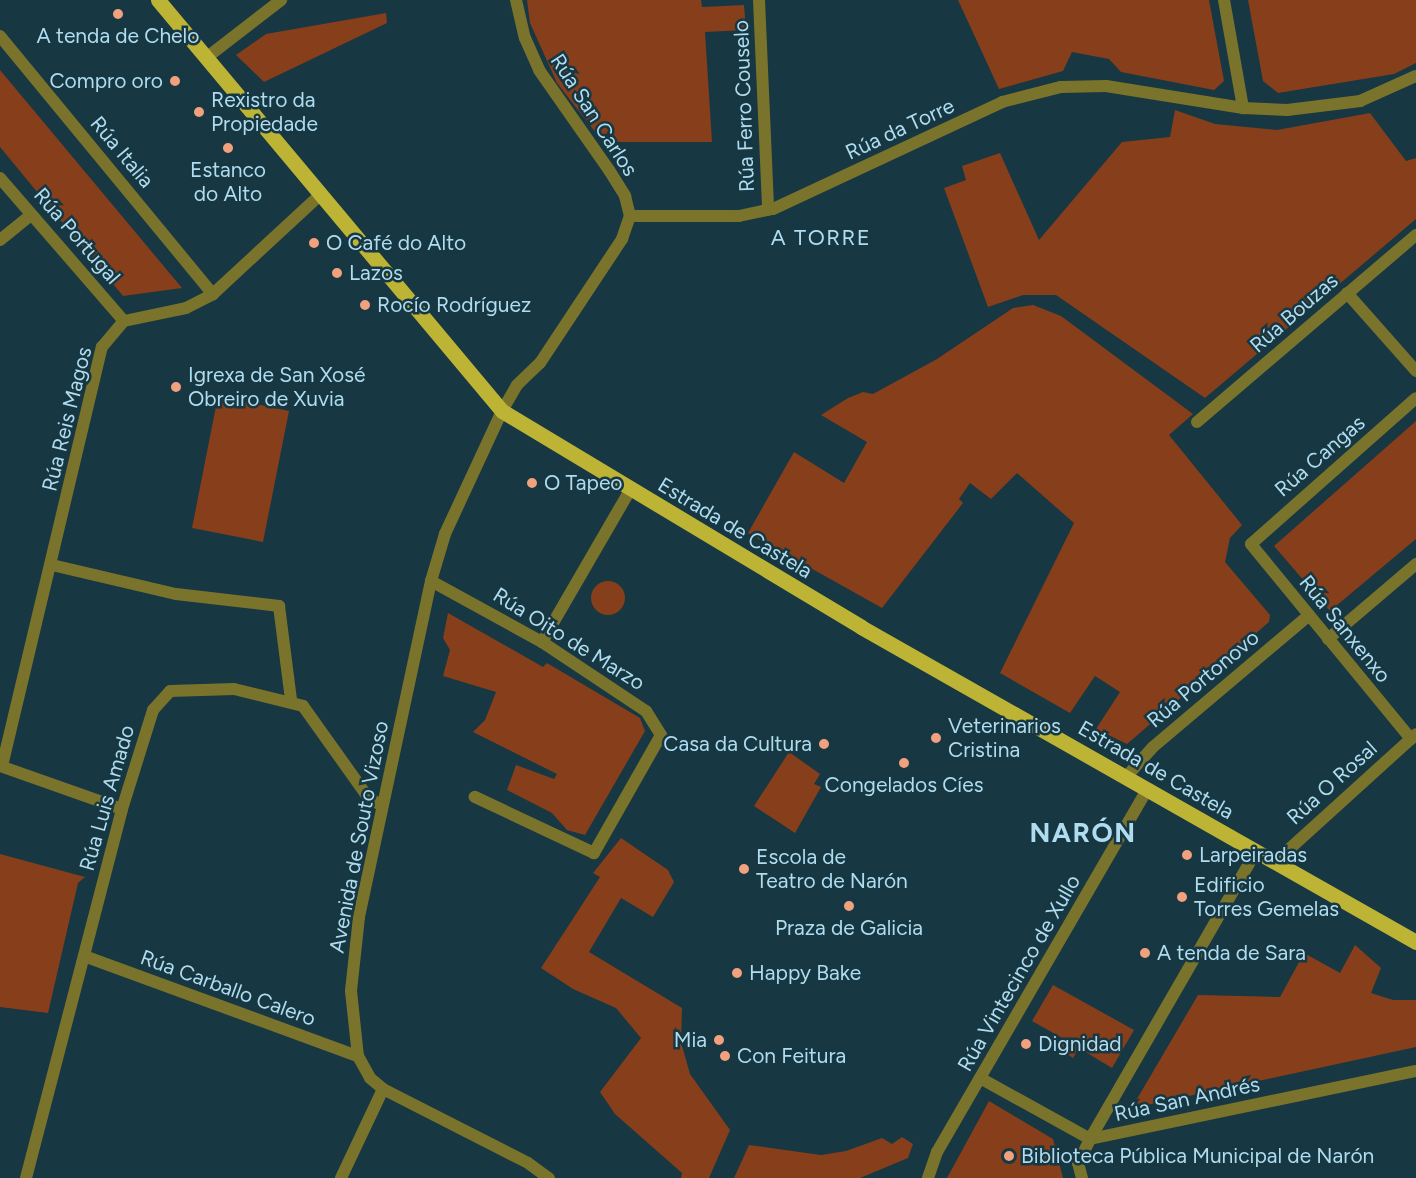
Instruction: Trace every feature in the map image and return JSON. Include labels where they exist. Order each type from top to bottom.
[{"type":"main road","name":"Estrada de Castela","points":[[158,0],[502,411],[630,490],[1147,790],[1416,942]]},
{"type":"street","points":[[206,58],[281,0]]},
{"type":"street","name":"Rúa San Carlos","points":[[516,0],[525,38],[539,70],[609,170],[624,196],[630,216]]},
{"type":"street","name":"Rúa Ferro Couselo","points":[[759,0],[768,210]]},
{"type":"street","points":[[1224,0],[1243,108]]},
{"type":"street","name":"Rúa Italia","points":[[0,36],[213,294]]},
{"type":"street","name":"Rúa da Torre","points":[[630,216],[739,216],[768,210],[1002,102],[1061,87],[1106,86],[1243,108],[1287,110],[1360,101],[1416,76]]},
{"type":"street","name":"Rúa Portugal","points":[[0,178],[124,321]]},
{"type":"street","points":[[124,321],[186,308],[213,294],[320,195]]},
{"type":"street","points":[[0,240],[31,215]]},
{"type":"street","points":[[502,411],[517,385],[540,363],[622,239],[630,216]]},
{"type":"street","name":"Rúa Bouzas","points":[[1197,422],[1416,235]]},
{"type":"street","points":[[1347,293],[1416,372]]},
{"type":"street","name":"Rúa Reis Magos","points":[[1,766],[52,565],[102,347],[124,321]]},
{"type":"street","name":"Rúa Cangas","points":[[1251,544],[1416,398]]},
{"type":"street","name":"Avenida de Souto Vizoso","points":[[502,411],[445,534],[431,581],[359,917],[351,991],[358,1056],[370,1078],[383,1089],[528,1163],[549,1178]]},
{"type":"street","points":[[542,642],[630,490]]},
{"type":"street","name":"Rúa Sanxenxo","points":[[1251,544],[1328,639],[1413,737]]},
{"type":"street","points":[[1328,639],[1416,564]]},
{"type":"street","points":[[52,565],[176,594],[279,606],[291,700],[303,706],[368,797],[382,806]]},
{"type":"street","name":"Rúa Oito de Marzo","points":[[431,581],[542,642],[646,711],[661,735],[594,853],[475,797]]},
{"type":"street","name":"Rúa Portonovo","points":[[1126,777],[1152,747],[1309,615]]},
{"type":"street","name":"Rúa Luis Amado","points":[[26,1178],[122,809],[153,710],[170,691],[234,689],[291,700]]},
{"type":"street","name":"Rúa O Rosal","points":[[1275,862],[1413,737]]},
{"type":"street","points":[[1,766],[122,809]]},
{"type":"street","name":"Rúa Vintecinco de Xullo","points":[[928,1178],[937,1152],[1147,790]]},
{"type":"street","points":[[1082,1178],[1078,1163],[1090,1139],[1256,851]]},
{"type":"street","name":"Rúa Carballo Calero","points":[[84,956],[358,1056]]},
{"type":"street","name":"Rúa San Andrés","points":[[980,1078],[1090,1139],[1416,1071]]},
{"type":"street","points":[[340,1178],[383,1089]]},
{"type":"shaded area","points":[[527,0],[701,0],[702,7],[744,5],[746,30],[705,32],[712,142],[603,142],[557,83],[530,23]]},
{"type":"shaded area","points":[[958,0],[1209,0],[1224,81],[1214,90],[1121,72],[1109,59],[1072,52],[1063,71],[999,89]]},
{"type":"shaded area","points":[[1248,0],[1416,0],[1416,63],[1394,74],[1278,93],[1263,81]]},
{"type":"shaded area","points":[[386,13],[387,23],[264,82],[236,55],[266,34]]},
{"type":"shaded area","points":[[0,70],[182,288],[123,296],[0,147]]},
{"type":"shaded area","points":[[1175,110],[1215,124],[1277,130],[1370,113],[1406,161],[1416,158],[1416,219],[1205,398],[1056,295],[1023,295],[988,307],[944,188],[966,180],[962,166],[1000,153],[1039,240],[1122,142],[1170,137]]},
{"type":"shaded area","points":[[1033,305],[1061,316],[1193,414],[1169,435],[1242,525],[1230,538],[1225,562],[1270,615],[1269,622],[1127,744],[1096,729],[1120,692],[1095,676],[1070,713],[1000,673],[1074,523],[1017,473],[991,499],[970,483],[959,499],[963,503],[882,608],[748,533],[794,452],[844,483],[867,442],[821,415],[848,398],[863,392],[873,394],[937,359],[1013,308]]},
{"type":"shaded area","points":[[218,396],[289,411],[263,542],[192,528]]},
{"type":"shaded area","points":[[1416,421],[1416,539],[1330,611],[1274,546]]},
{"type":"shaded area","points":[[608,581],[620,586],[625,598],[620,610],[608,615],[596,610],[591,598],[596,586]]},
{"type":"shaded area","points":[[448,613],[543,667],[547,663],[640,718],[645,731],[585,835],[567,830],[552,813],[507,790],[516,765],[554,779],[557,774],[473,732],[485,720],[496,692],[443,676],[450,650],[443,638]]},
{"type":"shaded area","points":[[789,752],[820,774],[814,784],[821,787],[795,833],[754,806]]},
{"type":"shaded area","points":[[621,838],[668,870],[674,882],[653,917],[621,898],[589,952],[682,1008],[681,1042],[690,1074],[730,1130],[709,1178],[681,1178],[682,1173],[615,1114],[600,1092],[641,1038],[616,1008],[573,989],[541,968],[600,877],[593,873]]},
{"type":"shaded area","points":[[0,854],[85,877],[78,883],[48,1013],[0,1007]]},
{"type":"shaded area","points":[[1355,945],[1381,968],[1371,993],[1393,1000],[1416,1000],[1416,1047],[1138,1107],[1134,1104],[1198,995],[1280,997],[1304,953],[1340,973]]},
{"type":"shaded area","points":[[1053,985],[1134,1030],[1112,1068],[1079,1048],[1073,1058],[1059,1049],[1064,1039],[1032,1021]]},
{"type":"shaded area","name":"Biblioteca Pública Municipal de Narón","points":[[989,1101],[1053,1139],[1063,1178],[947,1178]]},
{"type":"shaded area","points":[[902,1137],[913,1144],[908,1158],[860,1178],[734,1178],[749,1145],[821,1155],[846,1151],[882,1138],[892,1144]]},
{"type":"place","name":"A tenda de Chelo","points":[[118,14]]},
{"type":"place","name":"Compro oro","points":[[175,81]]},
{"type":"place","name":"Rexistro da Propiedade","points":[[199,112]]},
{"type":"place","name":"Estanco do Alto","points":[[228,148]]},
{"type":"place","name":"O Café do Alto","points":[[314,243]]},
{"type":"place","name":"Lazos","points":[[337,273]]},
{"type":"place","name":"Rocío Rodríguez","points":[[365,305]]},
{"type":"place","name":"Igrexa de San Xosé Obreiro de Xuvia","points":[[176,387]]},
{"type":"place","name":"O Tapeo","points":[[532,483]]},
{"type":"place","name":"Veterinarios Cristina","points":[[936,738]]},
{"type":"place","name":"Casa da Cultura","points":[[824,744]]},
{"type":"place","name":"Congelados Cíes","points":[[904,763]]},
{"type":"place","name":"Larpeiradas","points":[[1187,855]]},
{"type":"place","name":"Escola de Teatro de Narón","points":[[744,869]]},
{"type":"place","name":"Edificio Torres Gemelas","points":[[1182,897]]},
{"type":"place","name":"Praza de Galicia","points":[[849,906]]},
{"type":"place","name":"A tenda de Sara","points":[[1145,953]]},
{"type":"place","name":"Happy Bake","points":[[737,973]]},
{"type":"place","name":"Mia","points":[[719,1040]]},
{"type":"place","name":"Dignidad","points":[[1026,1044]]},
{"type":"place","name":"Con Feitura","points":[[725,1056]]},
{"type":"place","name":"Biblioteca Pública Municipal de Narón","points":[[1009,1156]]},
{"type":"district","name":"A TORRE","points":[[821,238]]},
{"type":"district","name":"NARÓN","points":[[1083,833]]}]
